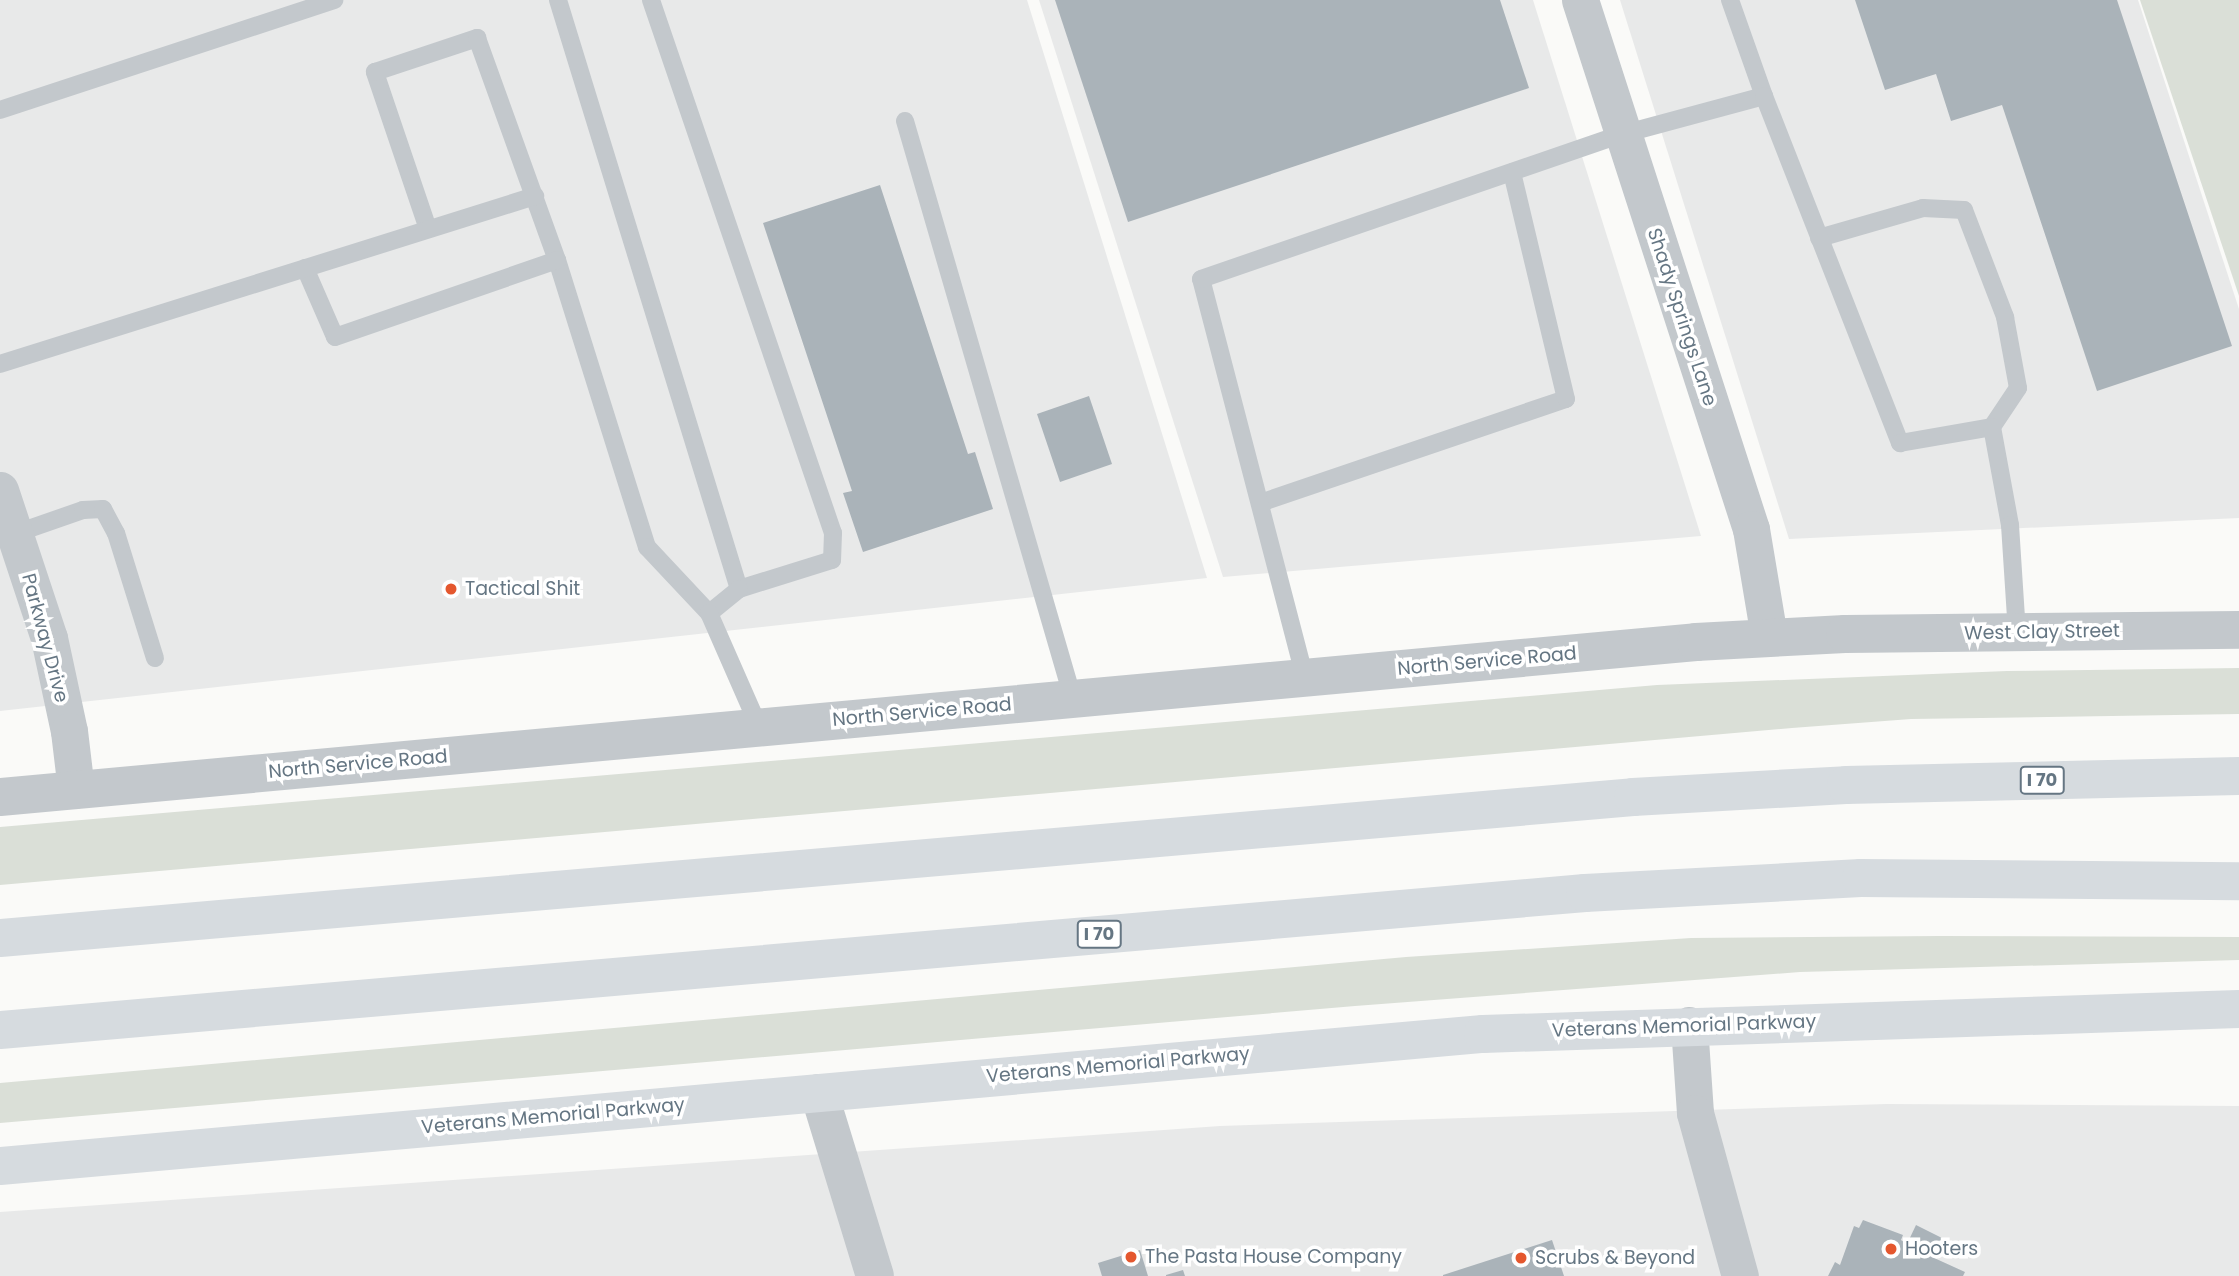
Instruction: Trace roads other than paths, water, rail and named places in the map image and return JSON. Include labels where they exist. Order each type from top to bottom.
[{"type":"main road","name":"I 70","points":[[0,938],[1633,797],[1846,785],[2239,776]]},
{"type":"main road","name":"I 70","points":[[0,1030],[1585,893],[1861,878],[2239,881]]},
{"type":"main road","name":"Veterans Memorial Parkway","points":[[0,1166],[1483,1034],[1689,1025],[2239,1009]]},
{"type":"street","name":"Shady Springs Lane","points":[[1580,0],[1751,529],[1769,637]]},
{"type":"street","name":"Parkway Drive","points":[[0,490],[49,638],[69,731],[76,790]]},
{"type":"street","name":"West Clay Street","points":[[1845,634],[2239,630]]},
{"type":"street","name":"North Service Road","points":[[0,797],[1305,677],[1769,637],[1845,634]]},
{"type":"street","points":[[1689,1025],[1695,1113],[1740,1276]]},
{"type":"street","points":[[819,1093],[875,1276]]},
{"type":"lane","points":[[0,110],[334,0]]},
{"type":"lane","points":[[558,0],[739,589]]},
{"type":"lane","points":[[651,0],[833,533],[832,560],[739,589],[709,613]]},
{"type":"lane","points":[[1730,0],[1764,96],[1900,443],[1992,427]]},
{"type":"lane","points":[[428,229],[375,72],[477,38],[557,260],[648,547],[709,613],[759,727]]},
{"type":"lane","points":[[1305,677],[1201,279],[1623,134],[1764,96]]},
{"type":"lane","points":[[905,121],[1073,699]]},
{"type":"lane","points":[[1260,503],[1566,399],[1512,172]]},
{"type":"lane","points":[[0,364],[535,196]]},
{"type":"lane","points":[[1819,238],[1923,208],[1964,210],[2005,317],[2018,388],[1992,427],[2010,525],[2017,632]]},
{"type":"lane","points":[[305,268],[335,337],[557,260]]},
{"type":"lane","points":[[14,534],[83,510],[103,509],[116,533],[155,658]]},
{"type":"place","name":"Tactical Shit","points":[[451,589]]},
{"type":"place","name":"Hooters","points":[[1891,1249]]},
{"type":"place","name":"The Pasta House Company","points":[[1131,1257]]},
{"type":"place","name":"Scrubs & Beyond","points":[[1521,1258]]}]
